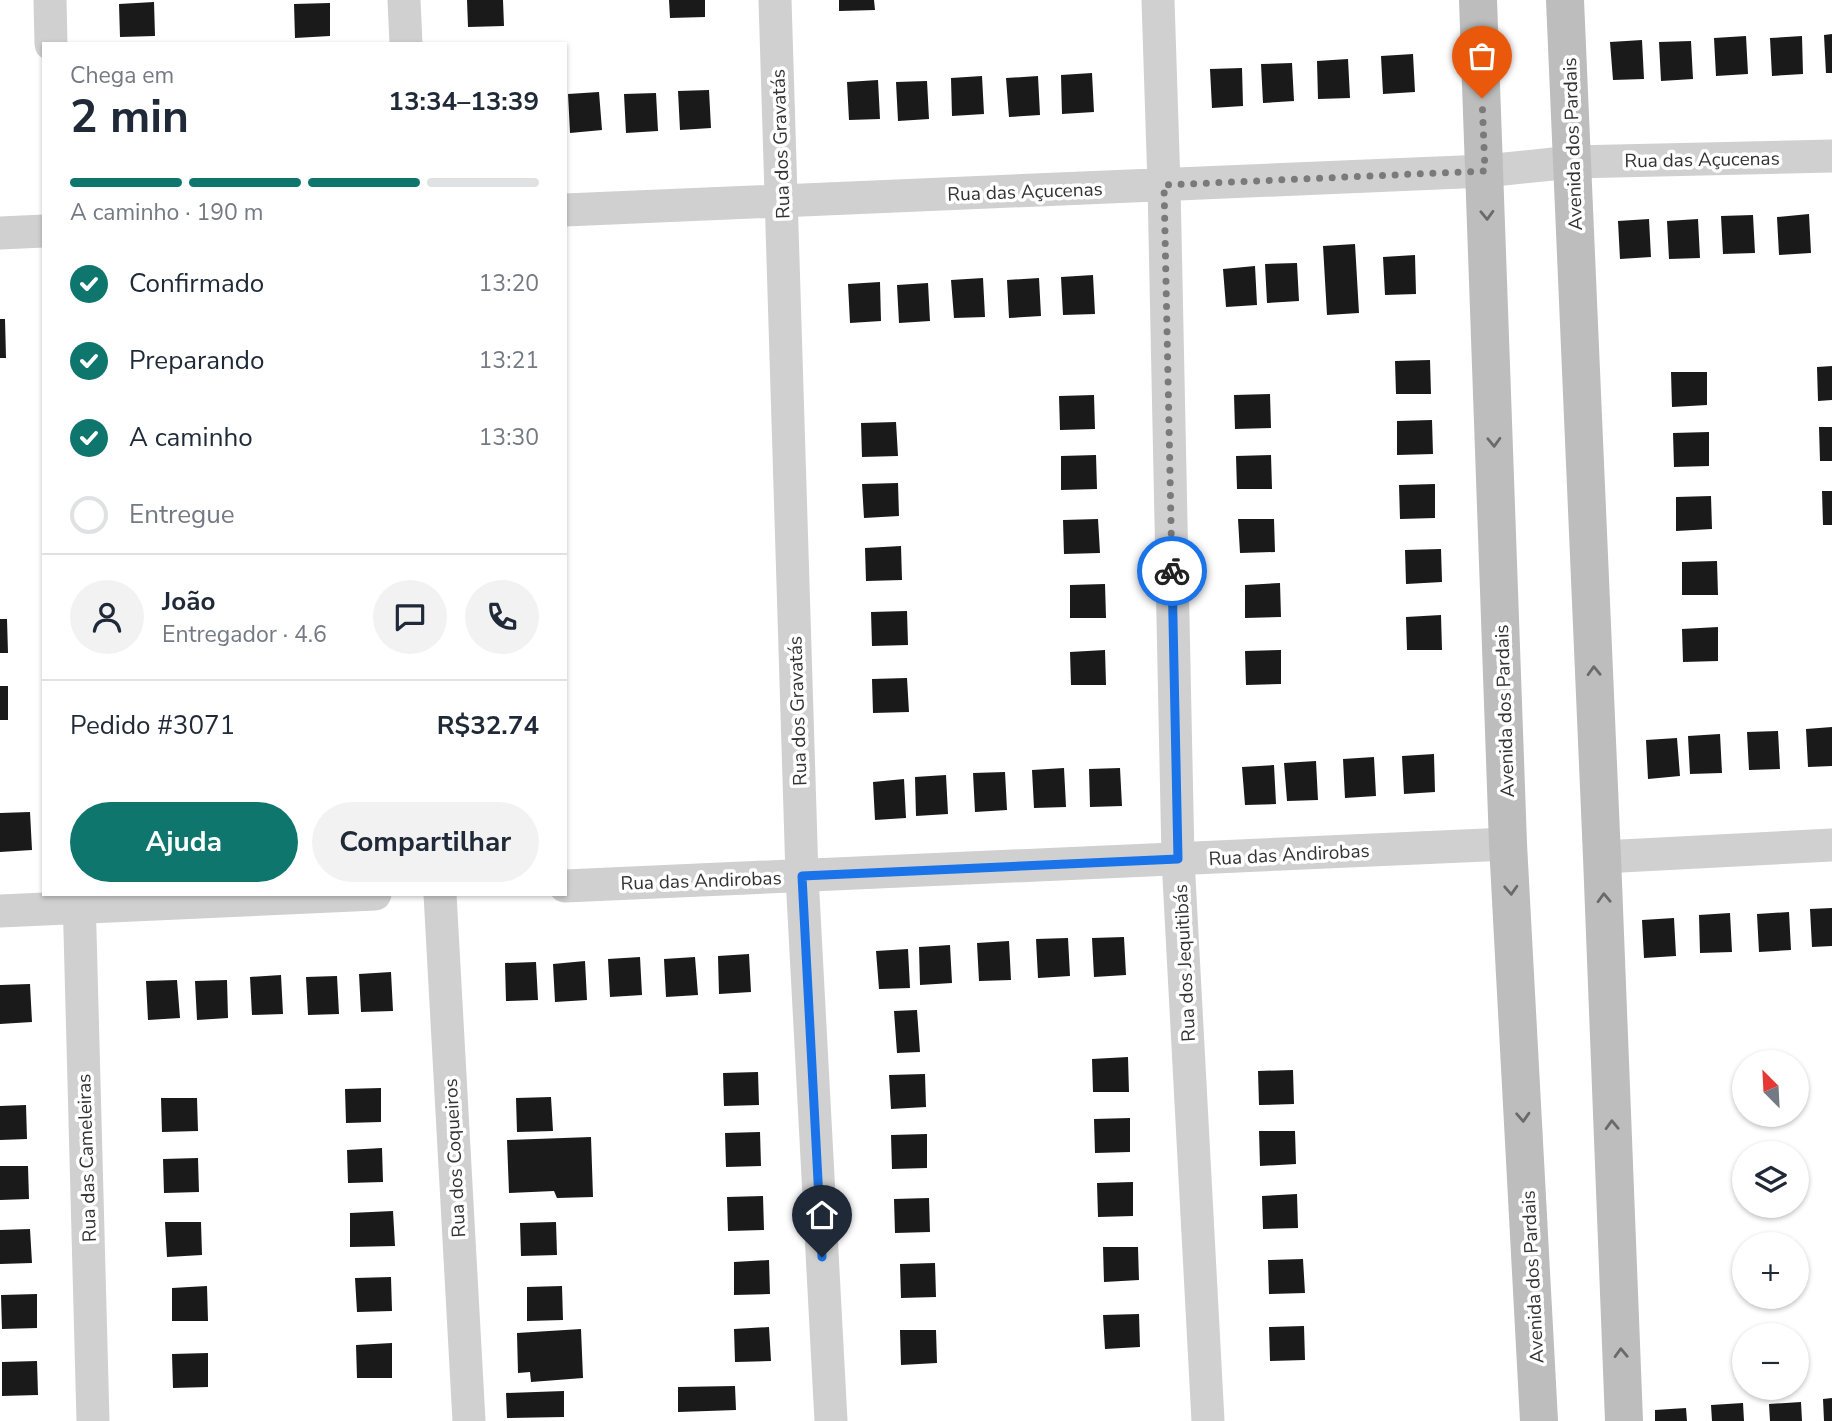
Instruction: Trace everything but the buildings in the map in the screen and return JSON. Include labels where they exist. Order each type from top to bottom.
[{"type":"street","points":[[50,0],[51,42]]},
{"type":"street","points":[[404,0],[406,42]]},
{"type":"street","name":"Rua dos Gravatás","points":[[775,0],[802,876],[831,1421]]},
{"type":"street","name":"Rua dos Jequitibás","points":[[1158,0],[1178,859],[1208,1421]]},
{"type":"street","name":"Avenida dos Pardais","points":[[1478,0],[1508,844],[1539,1421]]},
{"type":"street","name":"Avenida dos Pardais","points":[[1565,0],[1624,1421]]},
{"type":"street","name":"Rua das Açucenas","points":[[567,210],[1485,171],[1572,162],[1832,156]]},
{"type":"street","points":[[0,233],[42,232]]},
{"type":"street","name":"Rua das Andirobas","points":[[567,886],[1508,844]]},
{"type":"street","points":[[1602,857],[1832,845]]},
{"type":"street","points":[[0,911],[79,901],[290,896]]},
{"type":"street","name":"Rua dos Coqueiros","points":[[440,896],[469,1421]]},
{"type":"street","name":"Rua das Cameleiras","points":[[79,901],[93,1421]]},
{"type":"way so far","points":[[1172,571],[1164,185],[1485,171],[1482,98]]},
{"type":"route","points":[[822,1257],[802,876],[1178,859],[1172,571]]}]
